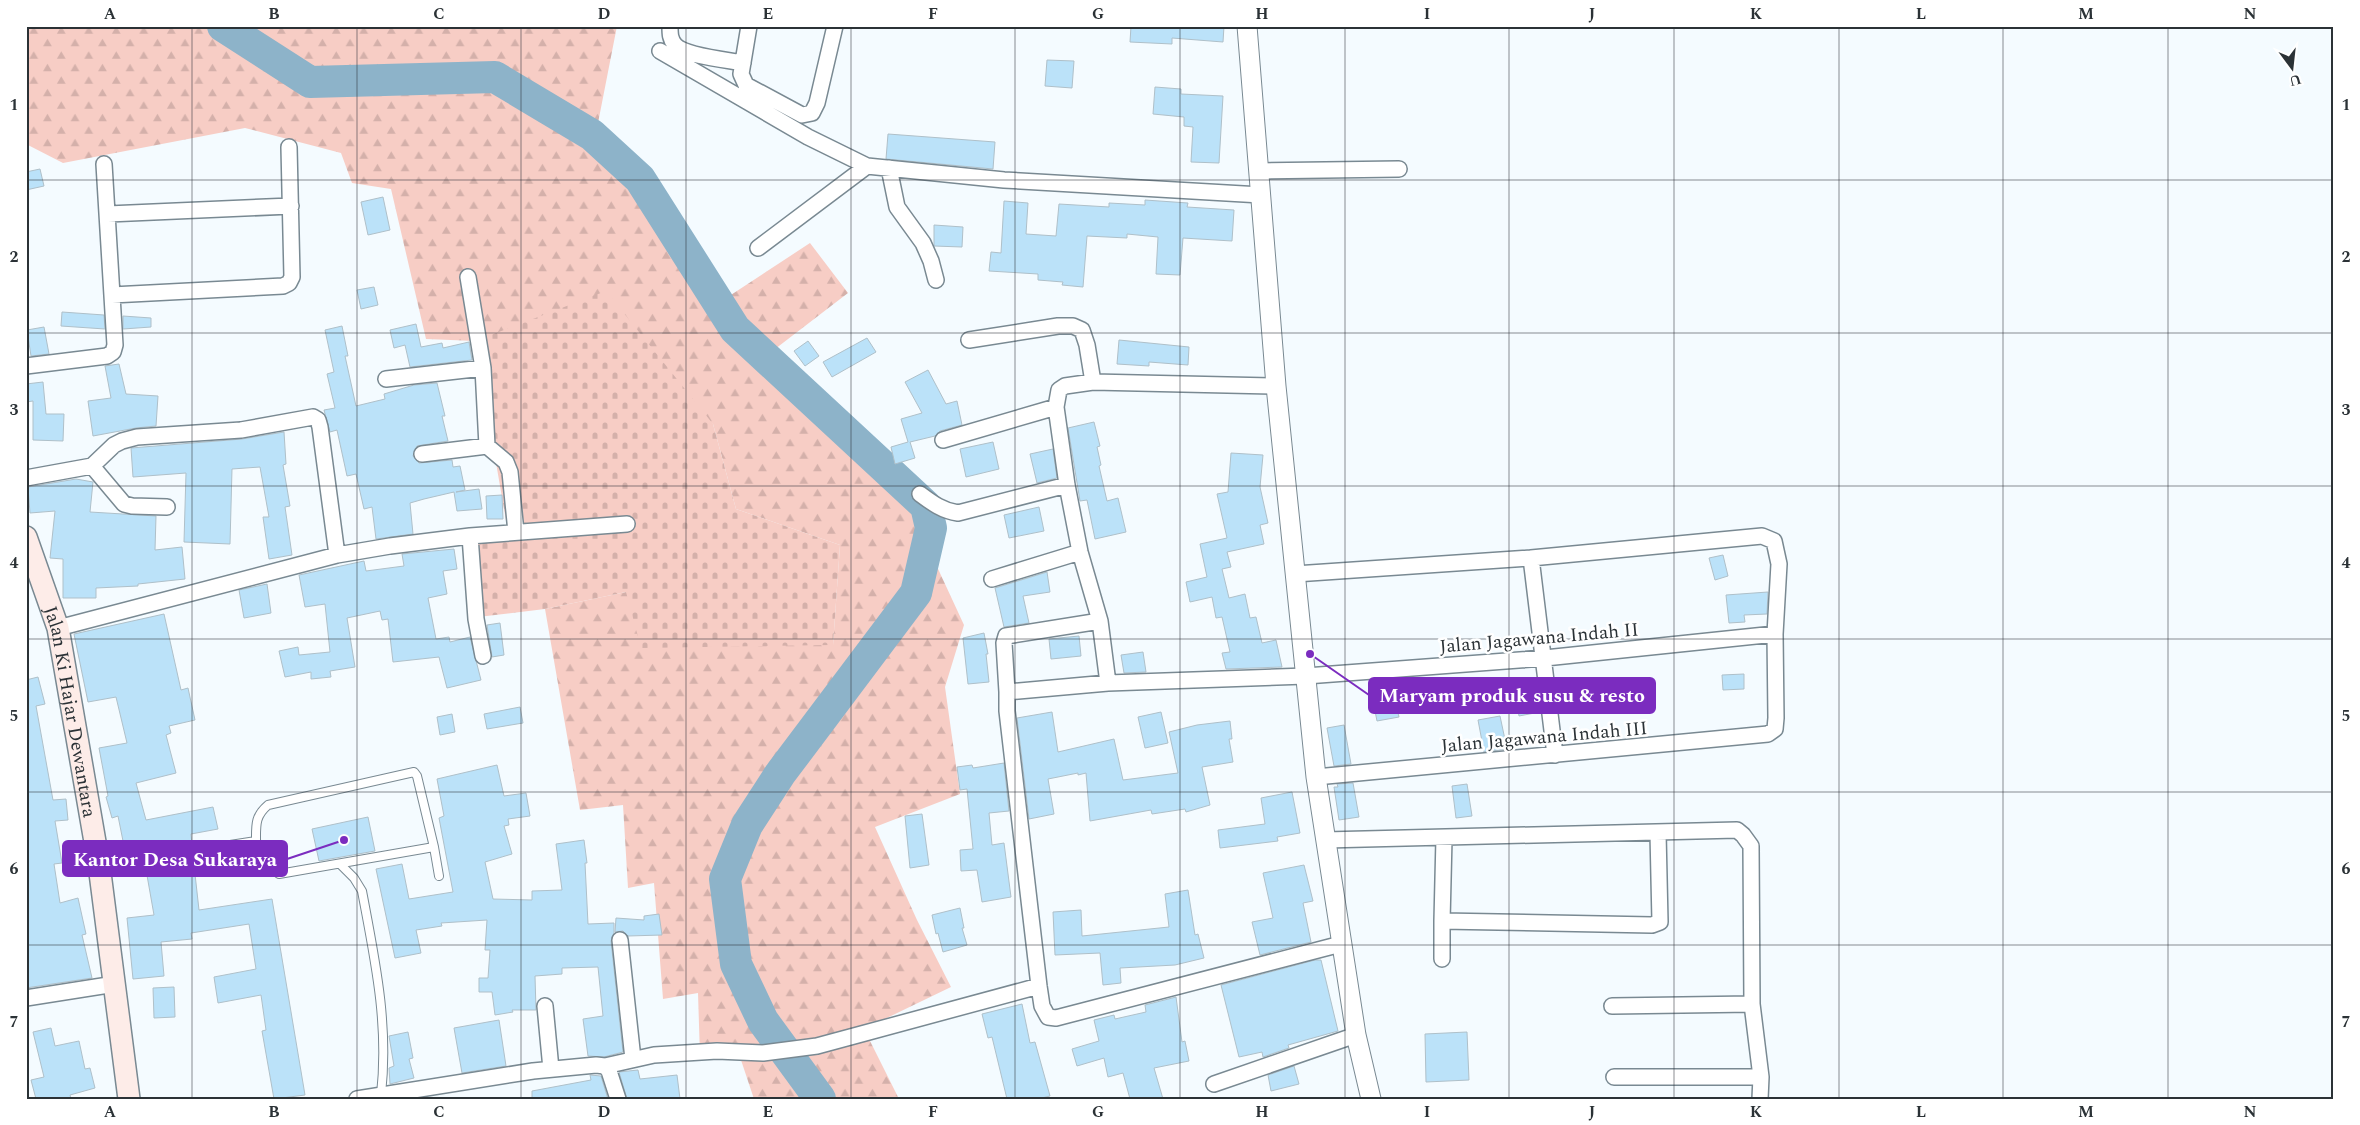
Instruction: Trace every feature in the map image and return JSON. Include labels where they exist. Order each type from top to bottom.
[{"type":"main road","name":"Jalan Ki Hajar Dewantara","points":[[26,537],[58,628],[99,865],[129,1099]]},
{"type":"street","points":[[670,26],[670,37],[676,46],[695,54],[743,64]]},
{"type":"street","points":[[750,26],[741,74],[746,85],[802,116],[812,113],[817,103],[836,26]]},
{"type":"street","points":[[1247,26],[1276,386],[1316,777],[1356,1034],[1371,1099]]},
{"type":"street","points":[[660,51],[808,137],[867,166],[1004,180],[1261,195]]},
{"type":"street","points":[[112,295],[283,286],[289,283],[292,277],[289,147]]},
{"type":"street","points":[[26,366],[107,356],[113,352],[115,346],[104,164]]},
{"type":"street","points":[[758,248],[867,166]]},
{"type":"street","points":[[890,168],[897,208],[923,242],[936,280]]},
{"type":"street","points":[[1260,171],[1399,169]]},
{"type":"street","points":[[108,214],[291,206]]},
{"type":"street","points":[[468,277],[483,368],[487,446],[506,462],[510,472],[516,532]]},
{"type":"street","points":[[969,340],[1058,326],[1073,326],[1082,330],[1087,345],[1093,382]]},
{"type":"street","points":[[386,379],[483,368]]},
{"type":"street","points":[[1108,683],[1100,621],[1080,552],[1067,484],[1056,407],[1057,395],[1065,386],[1093,382],[1276,386]]},
{"type":"street","points":[[943,440],[1056,407]]},
{"type":"street","points":[[26,478],[92,466],[114,445],[137,437],[241,430],[313,417],[318,420],[320,426],[337,555]]},
{"type":"street","points":[[422,454],[487,446]]},
{"type":"street","points":[[92,466],[124,504],[167,507]]},
{"type":"street","points":[[920,494],[948,512],[958,512],[1067,484]]},
{"type":"street","points":[[58,628],[337,555],[470,536],[627,524]]},
{"type":"street","points":[[470,536],[476,619],[483,656]]},
{"type":"street","points":[[1295,574],[1531,558],[1762,536],[1774,541],[1779,564],[1775,634]]},
{"type":"street","points":[[992,579],[1080,552]]},
{"type":"street","points":[[1531,558],[1545,658],[1555,755]]},
{"type":"street","points":[[1100,621],[1006,636],[1004,643],[1008,721],[1044,1013],[1048,1017],[1056,1018],[1341,944]]},
{"type":"street","name":"Jalan Jagawana Indah II","points":[[1007,692],[1108,683],[1306,676],[1545,658],[1775,634]]},
{"type":"street","name":"Jalan Jagawana Indah III","points":[[1316,777],[1768,734],[1775,729],[1775,634]]},
{"type":"street","points":[[1325,840],[1737,830],[1744,835],[1751,846],[1752,1004],[1761,1077],[1760,1099]]},
{"type":"street","points":[[1442,921],[1656,924],[1660,922],[1658,833]]},
{"type":"street","points":[[1442,959],[1444,838]]},
{"type":"street","points":[[620,940],[633,1059]]},
{"type":"street","points":[[26,998],[115,984]]},
{"type":"street","points":[[357,1099],[551,1069],[605,1066],[654,1055],[717,1051],[762,1053],[817,1046],[1040,986]]},
{"type":"street","points":[[1612,1006],[1752,1004]]},
{"type":"street","points":[[545,1006],[551,1069]]},
{"type":"street","points":[[1214,1084],[1356,1034]]},
{"type":"street","points":[[605,1066],[609,1071],[618,1099]]},
{"type":"street","points":[[1614,1077],[1761,1077]]},
{"type":"lane","points":[[434,847],[279,874],[271,868],[256,841],[255,822],[259,812],[268,806],[414,772],[417,776],[434,847],[440,876]]},
{"type":"lane","points":[[99,865],[256,841]]},
{"type":"lane","points":[[340,864],[354,878],[362,891],[381,994],[384,1032],[381,1095]]},
{"type":"green space","points":[[26,26],[617,26],[598,123],[688,246],[711,308],[810,243],[848,293],[758,362],[833,425],[890,465],[964,625],[945,687],[960,794],[875,827],[917,920],[951,987],[864,1029],[899,1099],[754,1099],[740,1057],[700,1056],[698,993],[663,999],[654,883],[628,888],[623,805],[580,810],[545,609],[626,592],[833,645],[840,545],[736,509],[713,424],[475,341],[426,339],[391,189],[352,183],[341,153],[245,128],[63,163],[26,144]]},
{"type":"green space","points":[[606,291],[713,424],[736,509],[840,545],[833,645],[641,648],[626,592],[545,609],[478,617],[471,544],[509,538],[475,341]]},
{"type":"building","points":[[1131,26],[1224,26],[1223,42],[1172,38],[1172,44],[1130,42]]},
{"type":"building","points":[[1047,60],[1074,61],[1072,88],[1045,86]]},
{"type":"building","points":[[1155,87],[1181,89],[1181,94],[1223,96],[1219,163],[1191,162],[1193,127],[1184,126],[1184,117],[1153,114]]},
{"type":"building","points":[[888,134],[995,142],[993,169],[886,159]]},
{"type":"building","points":[[40,169],[44,186],[26,190],[26,172]]},
{"type":"building","points":[[383,197],[390,230],[368,235],[361,202]]},
{"type":"building","points":[[1145,200],[1188,203],[1187,207],[1234,210],[1232,241],[1183,238],[1180,275],[1156,274],[1158,237],[1127,234],[1127,238],[1087,236],[1083,287],[1062,285],[1063,282],[1038,280],[1038,274],[989,271],[991,252],[1001,253],[1004,201],[1028,203],[1026,234],[1056,236],[1059,204],[1109,207],[1109,203],[1145,205]]},
{"type":"building","points":[[934,225],[963,227],[962,247],[934,246]]},
{"type":"building","points":[[374,287],[378,305],[361,309],[357,290]]},
{"type":"building","points":[[62,312],[104,315],[105,329],[61,326]]},
{"type":"building","points":[[123,316],[151,318],[151,327],[123,329]]},
{"type":"building","points":[[416,324],[421,347],[442,343],[443,348],[469,342],[472,360],[410,367],[405,345],[394,348],[390,330]]},
{"type":"building","points":[[342,326],[348,356],[345,356],[356,406],[385,399],[384,394],[414,385],[437,383],[445,416],[442,416],[448,441],[417,446],[413,456],[419,463],[452,460],[453,467],[460,466],[465,490],[456,492],[479,489],[482,509],[457,511],[454,492],[424,499],[410,503],[413,534],[376,539],[372,507],[364,509],[356,474],[347,476],[337,430],[330,432],[324,410],[335,408],[327,374],[334,372],[325,330]]},
{"type":"building","points":[[44,327],[49,354],[31,356],[27,330]]},
{"type":"building","points":[[867,338],[876,352],[832,377],[823,362]]},
{"type":"building","points":[[1119,340],[1189,347],[1188,365],[1149,362],[1149,366],[1117,364]]},
{"type":"building","points":[[808,341],[819,356],[805,366],[794,351]]},
{"type":"building","points":[[119,364],[126,394],[158,396],[156,426],[93,436],[88,401],[111,398],[105,366]]},
{"type":"building","points":[[928,370],[946,404],[957,401],[962,425],[940,431],[935,436],[910,442],[915,458],[895,464],[891,447],[908,442],[901,419],[922,413],[905,382]]},
{"type":"building","points":[[43,382],[46,414],[64,414],[63,441],[33,440],[33,401],[26,402],[26,384]]},
{"type":"building","points":[[1094,422],[1100,446],[1097,447],[1101,465],[1099,466],[1107,501],[1118,498],[1126,532],[1095,539],[1087,500],[1080,501],[1068,428]]},
{"type":"building","points":[[284,432],[286,464],[283,465],[290,506],[285,507],[292,555],[269,559],[263,517],[269,517],[260,467],[232,469],[230,544],[184,542],[186,473],[133,477],[131,448],[242,439]]},
{"type":"building","points":[[993,442],[999,469],[966,477],[960,449]]},
{"type":"building","points":[[1053,449],[1057,478],[1037,483],[1030,454]]},
{"type":"building","points":[[1231,453],[1263,455],[1260,487],[1268,523],[1260,525],[1264,544],[1227,552],[1231,567],[1222,569],[1229,598],[1245,594],[1250,618],[1256,617],[1262,643],[1276,640],[1282,667],[1226,669],[1222,653],[1230,652],[1222,617],[1216,618],[1212,597],[1190,602],[1186,582],[1207,577],[1200,544],[1227,538],[1217,494],[1228,492]]},
{"type":"building","points":[[76,479],[93,482],[90,512],[156,516],[155,550],[182,547],[185,579],[138,584],[138,586],[96,588],[96,598],[63,598],[63,559],[50,558],[55,511],[30,513],[28,487]]},
{"type":"building","points":[[502,495],[503,519],[487,519],[486,496]]},
{"type":"building","points":[[1039,507],[1044,531],[1009,538],[1004,515]]},
{"type":"building","points":[[454,549],[457,569],[443,571],[447,594],[428,598],[436,639],[449,637],[450,642],[470,637],[481,680],[447,688],[439,657],[393,662],[388,619],[382,620],[380,611],[347,618],[355,667],[330,671],[331,677],[311,679],[311,672],[285,677],[279,651],[298,647],[299,655],[330,652],[325,604],[305,607],[299,575],[364,561],[366,571],[404,566],[402,554]]},
{"type":"building","points":[[1723,555],[1728,576],[1715,580],[1709,558]]},
{"type":"building","points":[[1047,572],[1050,592],[1023,596],[1029,623],[1004,627],[995,588]]},
{"type":"building","points":[[267,584],[271,613],[244,618],[239,590]]},
{"type":"building","points":[[1768,592],[1767,614],[1744,615],[1745,622],[1729,623],[1726,595]]},
{"type":"building","points":[[164,614],[181,690],[188,688],[195,720],[169,726],[171,733],[166,735],[176,773],[136,783],[146,820],[213,807],[218,829],[191,834],[192,845],[143,853],[141,842],[124,846],[118,816],[112,818],[106,797],[108,796],[99,748],[127,743],[116,697],[88,702],[74,634]]},
{"type":"building","points":[[500,623],[504,655],[492,657],[487,625]]},
{"type":"building","points":[[984,633],[988,654],[986,654],[989,682],[968,684],[963,638]]},
{"type":"building","points":[[1079,636],[1081,656],[1051,659],[1049,639]]},
{"type":"building","points":[[1143,652],[1146,672],[1124,673],[1121,655]]},
{"type":"building","points":[[1744,674],[1744,689],[1723,690],[1722,675]]},
{"type":"building","points":[[38,677],[45,704],[36,706],[53,800],[66,799],[68,820],[55,821],[62,863],[54,864],[60,903],[78,898],[86,934],[82,935],[92,978],[26,988],[26,680]]},
{"type":"building","points":[[1537,694],[1540,712],[1519,716],[1516,698]]},
{"type":"building","points":[[1395,701],[1399,717],[1377,721],[1374,706]]},
{"type":"building","points":[[520,707],[523,723],[487,729],[484,714]]},
{"type":"building","points":[[1052,712],[1058,752],[1114,739],[1123,780],[1178,773],[1169,732],[1197,725],[1230,721],[1232,739],[1229,739],[1233,762],[1202,767],[1210,805],[1186,812],[1185,809],[1152,814],[1151,810],[1090,821],[1086,773],[1078,775],[1078,773],[1048,779],[1054,814],[1029,819],[1017,718]]},
{"type":"building","points":[[1161,712],[1168,743],[1145,748],[1138,717]]},
{"type":"building","points":[[452,714],[455,732],[440,735],[437,717]]},
{"type":"building","points":[[1500,716],[1507,749],[1484,752],[1478,720]]},
{"type":"building","points":[[1344,725],[1351,764],[1334,766],[1327,728]]},
{"type":"building","points":[[1004,763],[1009,811],[989,813],[992,845],[1004,843],[1011,897],[982,902],[977,870],[961,871],[960,850],[973,849],[967,789],[960,790],[957,767],[972,765],[973,768]]},
{"type":"building","points":[[497,765],[504,796],[526,793],[530,816],[508,819],[509,825],[504,826],[512,854],[485,862],[493,899],[532,900],[532,891],[562,890],[556,844],[584,840],[587,863],[585,863],[588,924],[614,923],[614,933],[611,941],[623,1052],[604,1057],[588,1056],[583,1019],[603,1016],[598,967],[562,968],[562,974],[535,976],[536,1010],[512,1010],[513,1012],[495,1015],[492,992],[479,992],[479,978],[488,978],[490,950],[485,950],[487,920],[441,923],[442,926],[416,930],[421,953],[395,958],[376,869],[402,864],[409,899],[453,892],[439,818],[444,816],[437,779]]},
{"type":"building","points":[[1353,783],[1359,817],[1339,820],[1334,787],[1338,787],[1337,784]]},
{"type":"building","points":[[1467,784],[1472,816],[1456,818],[1452,786]]},
{"type":"building","points":[[1292,792],[1300,833],[1277,837],[1278,841],[1220,848],[1218,830],[1265,824],[1261,798]]},
{"type":"building","points":[[922,814],[929,865],[910,868],[905,816]]},
{"type":"building","points":[[368,817],[375,851],[319,861],[312,829]]},
{"type":"building","points":[[193,856],[199,910],[272,899],[305,1095],[274,1099],[262,1031],[266,1030],[261,995],[218,1003],[214,977],[256,969],[249,924],[191,933],[192,939],[161,942],[164,976],[133,979],[127,918],[154,915],[145,864]]},
{"type":"building","points":[[1304,865],[1313,901],[1303,903],[1311,942],[1260,955],[1252,922],[1273,918],[1263,873]]},
{"type":"building","points":[[1188,890],[1195,935],[1198,934],[1204,958],[1175,965],[1120,968],[1121,983],[1103,985],[1100,953],[1055,955],[1053,912],[1081,910],[1082,936],[1169,927],[1165,894]]},
{"type":"building","points":[[960,908],[964,928],[962,928],[967,945],[943,952],[938,933],[936,934],[932,915]]},
{"type":"building","points":[[659,914],[662,935],[628,936],[623,931],[615,932],[616,918],[644,920],[644,916]]},
{"type":"building","points":[[1321,960],[1338,1031],[1288,1045],[1289,1048],[1263,1057],[1262,1052],[1239,1057],[1221,985]]},
{"type":"building","points":[[174,987],[175,1017],[154,1018],[153,988]]},
{"type":"building","points":[[1176,997],[1182,1042],[1185,1041],[1189,1061],[1154,1068],[1163,1099],[1130,1099],[1123,1073],[1108,1077],[1104,1058],[1077,1066],[1072,1049],[1099,1041],[1094,1020],[1114,1015],[1115,1019],[1146,1012],[1145,1005]]},
{"type":"building","points":[[1022,1004],[1030,1043],[1035,1042],[1050,1096],[1038,1099],[1007,1099],[992,1037],[988,1038],[982,1014]]},
{"type":"building","points":[[499,1020],[506,1066],[462,1073],[454,1028]]},
{"type":"building","points":[[51,1028],[55,1046],[79,1041],[85,1069],[90,1068],[95,1088],[70,1095],[71,1099],[36,1099],[31,1080],[44,1077],[33,1032]]},
{"type":"building","points":[[408,1032],[413,1058],[409,1059],[414,1078],[390,1084],[389,1068],[394,1066],[389,1036]]},
{"type":"building","points":[[1467,1032],[1469,1080],[1426,1082],[1425,1034]]},
{"type":"building","points":[[1294,1066],[1299,1084],[1271,1091],[1268,1075]]},
{"type":"building","points":[[638,1070],[640,1079],[677,1075],[680,1099],[627,1099],[619,1072]]},
{"type":"building","points":[[590,1075],[601,1076],[608,1099],[532,1099],[532,1091],[591,1080]]},
{"type":"waterway","points":[[223,26],[310,82],[495,77],[592,135],[640,179],[735,329],[926,506],[931,528],[916,593],[780,774],[747,825],[725,879],[736,964],[763,1021],[820,1099]]},
{"type":"place","name":"Maryam produk susu & resto","points":[[1310,654]]},
{"type":"place","name":"Kantor Desa Sukaraya","points":[[344,840]]}]
